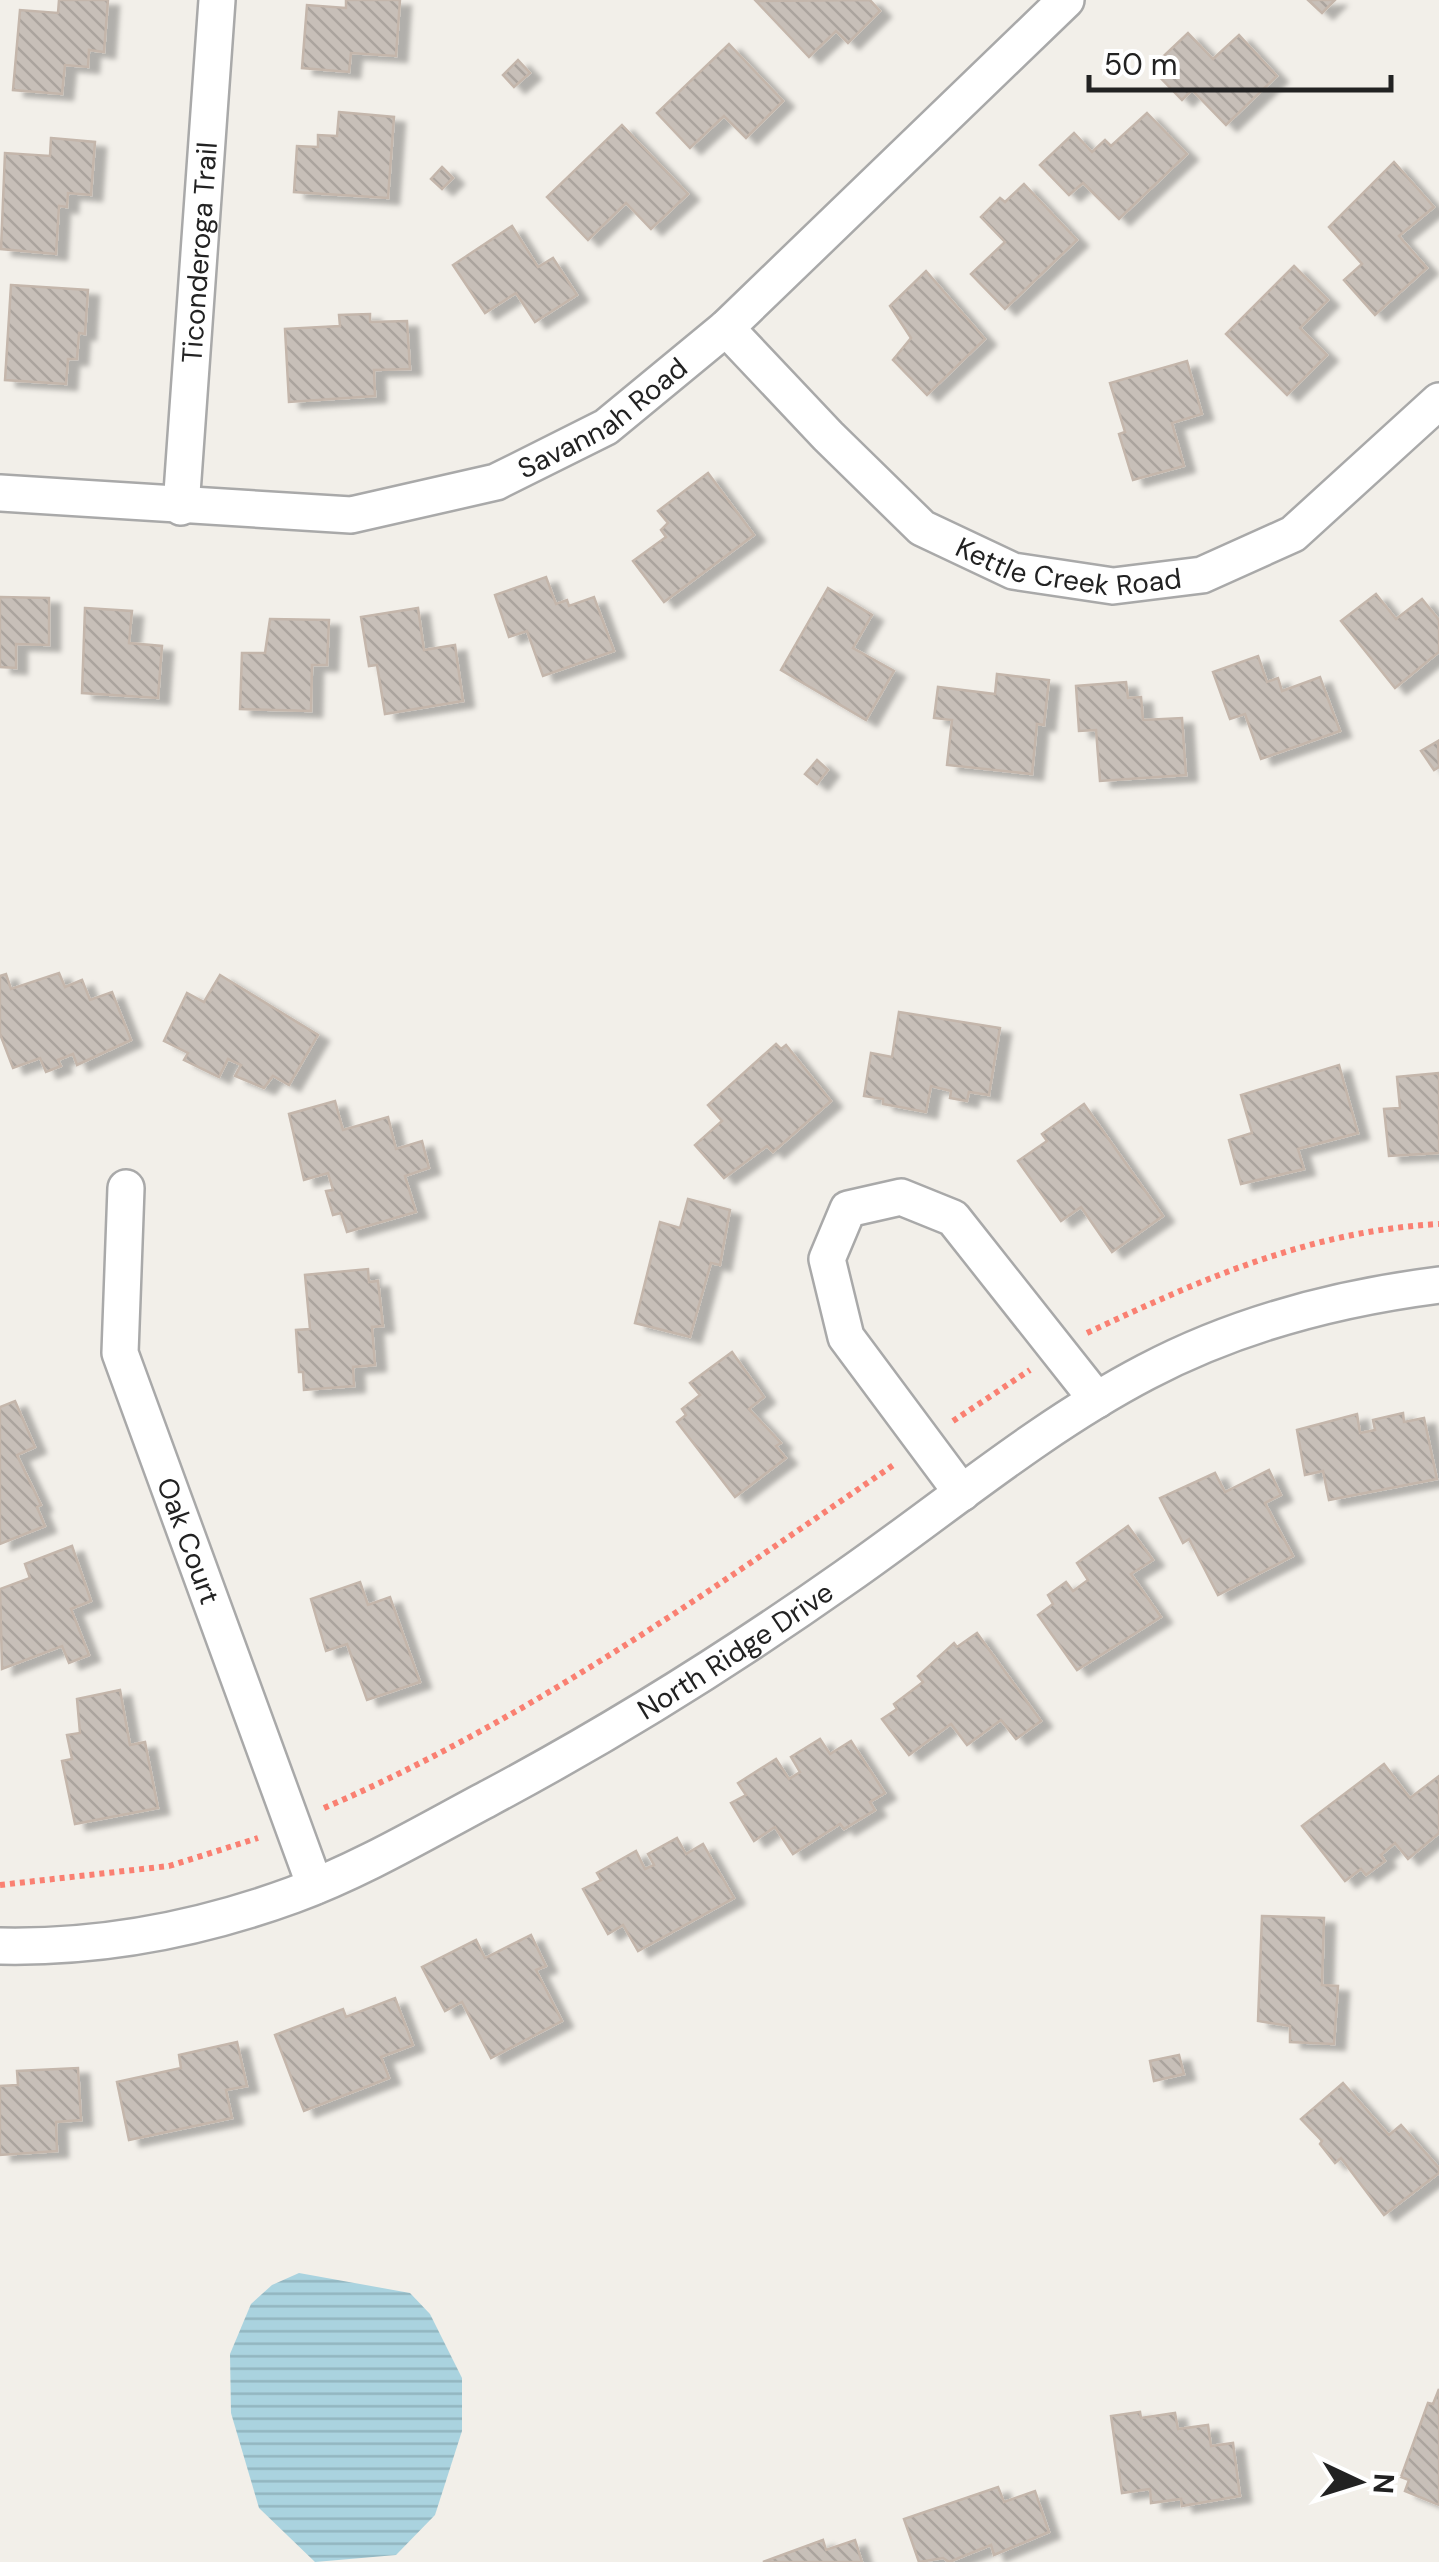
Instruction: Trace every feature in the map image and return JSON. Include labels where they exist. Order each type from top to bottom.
[{"type":"street","name":"Ticonderoga Trail","points":[[181,506],[218,0]]},
{"type":"street","name":"Savannah Road","points":[[0,494],[352,515],[496,482],[606,426],[726,328],[1066,0]]},
{"type":"street","name":"Kettle Creek Road","points":[[726,328],[922,528],[1014,571],[1113,586],[1202,574],[1293,534],[1439,401]]},
{"type":"street","name":"Oak Court","points":[[126,1188],[120,1353],[315,1886]]},
{"type":"street","points":[[962,1494],[846,1336],[828,1259],[848,1209],[902,1196],[953,1218],[1097,1400]]},
{"type":"street","name":"North Ridge Drive","points":[[0,1946],[74,1943],[185,1926],[315,1886],[533,1775],[688,1684],[1097,1400],[1148,1371],[1254,1326],[1363,1297],[1439,1285]]},
{"type":"path","points":[[0,1885],[169,1866],[250,1842],[419,1764],[583,1673],[1086,1334],[1196,1281],[1275,1254],[1350,1236],[1439,1224]]},
{"type":"water","points":[[299,2273],[410,2293],[430,2314],[462,2378],[462,2431],[435,2515],[396,2555],[315,2562],[259,2508],[231,2413],[230,2354],[251,2304],[272,2285]]},
{"type":"building","points":[[59,0],[108,0],[104,52],[89,50],[88,67],[65,65],[62,94],[13,90],[20,10],[58,13]]},
{"type":"building","points":[[346,0],[400,0],[396,56],[351,53],[349,72],[302,68],[307,5],[346,8]]},
{"type":"building","points":[[870,0],[880,11],[848,43],[836,31],[809,57],[756,1]]},
{"type":"building","points":[[1308,0],[1335,0],[1322,13]]},
{"type":"building","points":[[1188,33],[1213,59],[1239,35],[1277,76],[1226,125],[1192,90],[1182,100],[1151,68]]},
{"type":"building","points":[[729,44],[783,101],[746,138],[724,116],[690,148],[657,113]]},
{"type":"building","points":[[518,60],[530,73],[514,87],[503,75]]},
{"type":"building","points":[[339,112],[394,117],[388,198],[294,192],[297,146],[318,147],[318,135],[337,136]]},
{"type":"building","points":[[1147,113],[1187,154],[1119,219],[1083,183],[1069,195],[1040,165],[1074,133],[1092,152],[1105,140],[1111,146]]},
{"type":"building","points":[[622,125],[688,194],[651,229],[626,203],[588,240],[547,197]]},
{"type":"building","points":[[51,138],[95,142],[91,195],[68,193],[67,207],[59,206],[56,254],[1,249],[5,153],[50,156]]},
{"type":"building","points":[[1394,162],[1434,207],[1399,236],[1427,268],[1375,315],[1344,280],[1362,264],[1329,227]]},
{"type":"building","points":[[442,167],[453,178],[442,189],[431,179]]},
{"type":"building","points":[[1024,184],[1077,240],[1005,309],[971,274],[1005,242],[981,217],[1000,198],[1005,202]]},
{"type":"building","points":[[512,226],[538,267],[553,258],[577,295],[535,322],[516,293],[485,313],[453,265]]},
{"type":"building","points":[[1294,266],[1328,300],[1300,328],[1327,355],[1287,395],[1226,334]]},
{"type":"building","points":[[926,271],[985,339],[927,395],[893,360],[911,338],[890,306]]},
{"type":"building","points":[[11,285],[88,290],[85,334],[79,333],[77,359],[68,359],[66,384],[5,380]]},
{"type":"building","points":[[370,314],[370,322],[407,321],[410,369],[374,370],[375,396],[289,402],[285,329],[340,326],[339,315]]},
{"type":"building","points":[[1187,361],[1202,414],[1172,423],[1184,466],[1133,480],[1119,434],[1125,432],[1110,383]]},
{"type":"building","points":[[708,473],[754,535],[664,602],[633,561],[666,537],[661,530],[668,523],[658,511]]},
{"type":"building","points":[[546,577],[556,604],[567,600],[569,606],[594,597],[614,651],[543,676],[527,631],[509,637],[495,595]]},
{"type":"building","points":[[828,588],[872,615],[853,648],[894,671],[866,720],[781,670]]},
{"type":"building","points":[[1376,594],[1396,619],[1422,599],[1439,620],[1439,652],[1395,688],[1341,621]]},
{"type":"building","points":[[0,597],[49,598],[49,645],[16,644],[16,668],[0,667]]},
{"type":"building","points":[[85,608],[132,611],[129,643],[162,646],[158,698],[82,693]]},
{"type":"building","points":[[418,608],[424,650],[455,645],[463,701],[385,714],[377,665],[369,666],[361,617]]},
{"type":"building","points":[[270,619],[329,620],[327,665],[312,665],[311,711],[240,709],[242,653],[265,653]]},
{"type":"building","points":[[1258,656],[1267,682],[1278,678],[1282,691],[1320,677],[1340,731],[1261,759],[1245,714],[1230,719],[1213,672]]},
{"type":"building","points":[[997,674],[1049,680],[1044,725],[1037,724],[1032,774],[947,765],[952,720],[934,718],[938,687],[995,694]]},
{"type":"building","points":[[1126,682],[1128,698],[1141,697],[1143,720],[1182,718],[1186,775],[1100,781],[1096,730],[1079,731],[1076,686]]},
{"type":"building","points":[[1438,741],[1439,767],[1434,770],[1421,751]]},
{"type":"building","points":[[817,760],[828,770],[817,784],[805,774]]},
{"type":"building","points":[[59,973],[65,987],[82,980],[90,1000],[112,992],[131,1040],[77,1065],[73,1054],[58,1060],[61,1066],[46,1072],[40,1058],[13,1068],[0,1034],[0,976],[6,974],[11,989]]},
{"type":"building","points":[[220,975],[318,1035],[289,1085],[273,1076],[264,1088],[235,1076],[241,1065],[228,1059],[219,1077],[184,1060],[188,1053],[164,1041],[187,993],[204,1002]]},
{"type":"building","points":[[899,1012],[1000,1028],[989,1095],[969,1092],[967,1101],[950,1098],[951,1091],[931,1086],[926,1112],[864,1096],[871,1053],[892,1057]]},
{"type":"building","points":[[776,1044],[781,1049],[786,1045],[831,1101],[773,1152],[767,1146],[724,1178],[695,1145],[722,1121],[708,1105]]},
{"type":"building","points":[[1339,1065],[1358,1133],[1298,1149],[1304,1169],[1241,1184],[1229,1140],[1252,1133],[1241,1095]]},
{"type":"building","points":[[1439,1073],[1439,1153],[1389,1156],[1384,1109],[1400,1108],[1397,1077]]},
{"type":"building","points":[[335,1101],[343,1130],[388,1117],[396,1149],[422,1141],[429,1168],[405,1176],[416,1212],[347,1232],[341,1213],[333,1215],[326,1191],[333,1190],[328,1173],[304,1180],[289,1114]]},
{"type":"building","points":[[1084,1104],[1163,1216],[1112,1252],[1081,1207],[1061,1221],[1018,1161],[1047,1141],[1042,1134]]},
{"type":"building","points":[[688,1199],[730,1210],[720,1265],[711,1263],[690,1337],[635,1323],[660,1222],[680,1228]]},
{"type":"building","points":[[368,1269],[369,1282],[378,1281],[383,1326],[372,1327],[375,1365],[353,1367],[354,1386],[304,1390],[296,1330],[310,1329],[305,1275]]},
{"type":"building","points":[[732,1352],[764,1397],[749,1409],[781,1443],[776,1446],[786,1458],[735,1497],[677,1422],[686,1415],[682,1409],[700,1395],[690,1383]]},
{"type":"building","points":[[15,1401],[35,1447],[17,1455],[41,1505],[37,1507],[45,1526],[0,1544],[0,1407]]},
{"type":"building","points":[[1403,1413],[1404,1422],[1424,1418],[1437,1479],[1329,1500],[1323,1471],[1305,1475],[1297,1430],[1357,1414],[1360,1433],[1375,1430],[1373,1420]]},
{"type":"building","points":[[1269,1470],[1281,1495],[1265,1503],[1293,1556],[1218,1595],[1189,1539],[1183,1543],[1160,1498],[1215,1473],[1225,1492]]},
{"type":"building","points":[[1128,1526],[1153,1560],[1131,1574],[1161,1617],[1077,1670],[1038,1615],[1053,1604],[1048,1595],[1066,1582],[1073,1591],[1088,1580],[1077,1563]]},
{"type":"building","points":[[72,1546],[91,1601],[71,1609],[89,1655],[69,1663],[62,1646],[2,1669],[0,1589],[30,1578],[25,1564]]},
{"type":"building","points":[[360,1582],[368,1605],[390,1597],[420,1682],[367,1700],[347,1644],[326,1651],[311,1599]]},
{"type":"building","points":[[977,1633],[1041,1721],[1016,1739],[1001,1720],[967,1745],[951,1724],[909,1755],[882,1719],[897,1709],[894,1704],[923,1682],[918,1676],[954,1643],[957,1647]]},
{"type":"building","points":[[120,1690],[130,1745],[145,1742],[158,1808],[75,1824],[62,1761],[72,1759],[67,1735],[80,1733],[77,1699]]},
{"type":"building","points":[[820,1739],[830,1754],[851,1741],[885,1793],[870,1802],[875,1810],[844,1829],[840,1824],[793,1854],[775,1827],[754,1841],[731,1803],[746,1795],[738,1783],[776,1759],[789,1779],[800,1772],[791,1757]]},
{"type":"building","points":[[1384,1764],[1410,1798],[1439,1776],[1439,1833],[1408,1859],[1395,1843],[1381,1855],[1385,1861],[1366,1875],[1361,1869],[1345,1881],[1302,1826]]},
{"type":"building","points":[[677,1838],[686,1854],[703,1844],[734,1898],[638,1951],[623,1925],[608,1934],[583,1889],[601,1880],[597,1873],[636,1851],[645,1869],[654,1865],[648,1854]]},
{"type":"building","points":[[1262,1916],[1324,1918],[1322,1985],[1338,1986],[1334,2044],[1290,2042],[1290,2026],[1258,2021]]},
{"type":"building","points":[[531,1935],[546,1966],[536,1970],[562,2021],[491,2058],[462,2002],[445,2011],[422,1967],[476,1940],[485,1958]]},
{"type":"building","points":[[395,1998],[413,2045],[381,2057],[389,2078],[304,2111],[275,2035],[343,2009],[346,2017]]},
{"type":"building","points":[[237,2042],[247,2086],[226,2090],[232,2118],[129,2140],[117,2082],[181,2068],[179,2055]]},
{"type":"building","points":[[1179,2055],[1184,2074],[1154,2081],[1150,2061]]},
{"type":"building","points":[[78,2068],[81,2120],[56,2122],[57,2151],[0,2155],[0,2086],[18,2085],[17,2071]]},
{"type":"building","points":[[1343,2083],[1389,2135],[1401,2125],[1439,2168],[1439,2173],[1384,2215],[1341,2158],[1335,2163],[1320,2144],[1322,2141],[1301,2119]]},
{"type":"building","points":[[1439,2389],[1439,2505],[1405,2491],[1409,2480],[1401,2477],[1428,2403],[1433,2404]]},
{"type":"building","points":[[1140,2412],[1141,2418],[1175,2413],[1178,2429],[1208,2425],[1211,2446],[1233,2443],[1240,2496],[1182,2506],[1181,2499],[1151,2503],[1150,2489],[1122,2493],[1111,2416]]},
{"type":"building","points":[[998,2487],[1004,2502],[1035,2491],[1049,2532],[994,2555],[991,2545],[949,2562],[943,2558],[919,2562],[904,2519]]},
{"type":"building","points":[[823,2540],[826,2550],[855,2540],[862,2562],[763,2562]]}]
